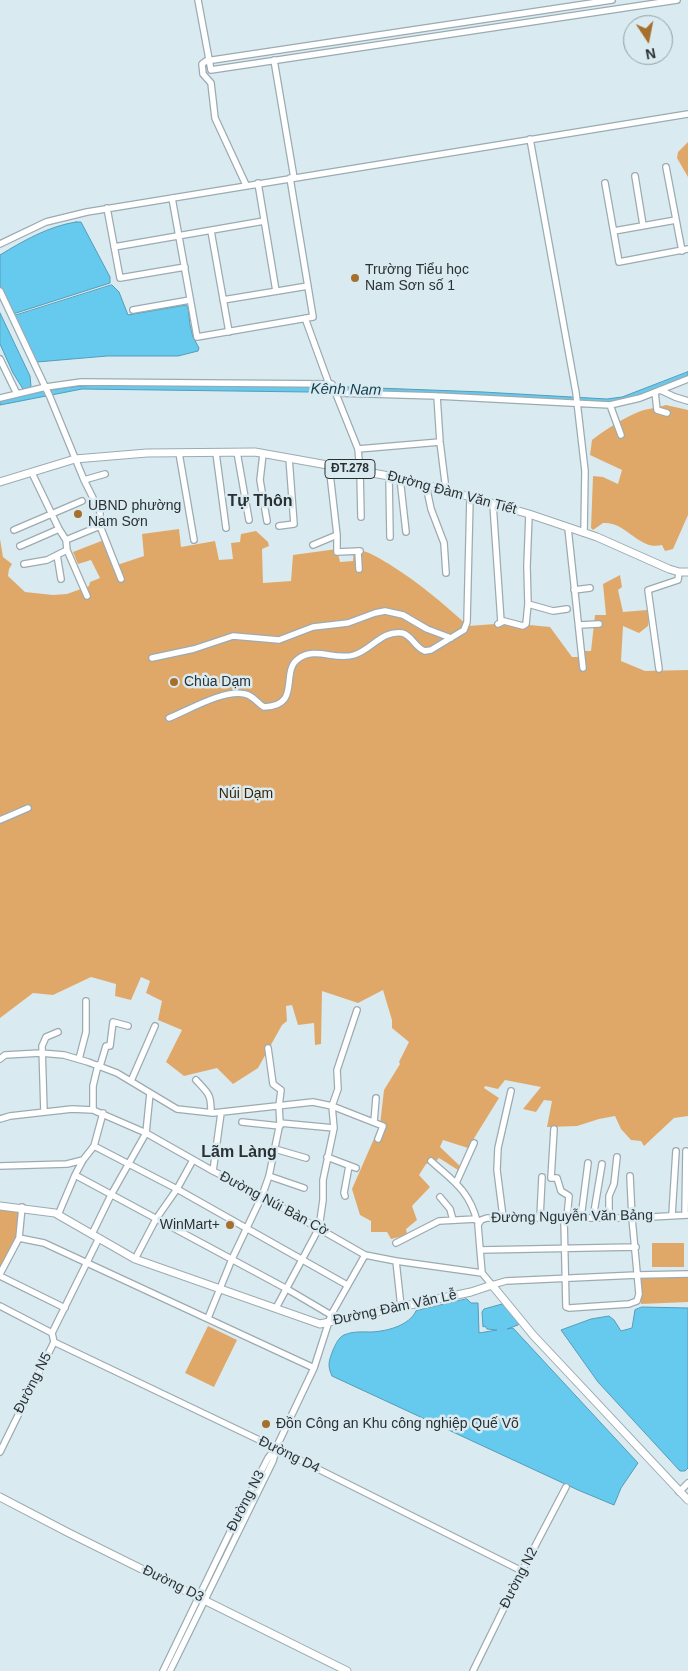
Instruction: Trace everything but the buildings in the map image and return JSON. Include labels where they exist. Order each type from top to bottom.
[{"type":"main road","name":"Đường Đàm Văn Tiết","points":[[0,482],[75,459],[147,453],[238,452],[263,454],[400,478],[446,490],[529,514],[609,541],[669,569],[688,572]]},
{"type":"main road","name":"Đường Đàm Văn Lễ","points":[[0,1206],[22,1207],[50,1212],[135,1259],[320,1324],[471,1292],[492,1285]]},
{"type":"main road","points":[[492,1285],[533,1334],[688,1500]]},
{"type":"main road","name":"Đường D3","points":[[0,1497],[347,1671]]},
{"type":"street","points":[[198,0],[211,70],[678,0]]},
{"type":"street","points":[[246,185],[215,118],[211,83],[203,74],[201,66],[203,63],[209,60],[612,0]]},
{"type":"street","points":[[550,9],[552,19]]},
{"type":"street","points":[[172,198],[197,337],[313,317],[274,60]]},
{"type":"street","points":[[0,244],[46,222],[74,214],[688,114]]},
{"type":"street","points":[[530,139],[576,393],[585,471],[584,533]]},
{"type":"street","points":[[604,183],[619,262],[685,250],[676,220],[666,167]]},
{"type":"street","points":[[635,176],[643,225]]},
{"type":"street","points":[[258,183],[276,291]]},
{"type":"street","points":[[107,208],[120,278],[185,267]]},
{"type":"street","points":[[614,231],[676,220]]},
{"type":"street","points":[[114,247],[264,222]]},
{"type":"street","points":[[211,230],[229,332]]},
{"type":"street","points":[[223,300],[308,286]]},
{"type":"street","points":[[0,291],[46,387],[84,480],[100,512],[100,526],[121,579]]},
{"type":"street","points":[[133,310],[190,300]]},
{"type":"street","points":[[305,318],[358,449],[361,517]]},
{"type":"street","points":[[0,359],[17,394]]},
{"type":"street","points":[[336,393],[610,405],[626,403],[688,379]]},
{"type":"street","points":[[0,398],[46,387],[88,382],[331,384]]},
{"type":"street","points":[[657,391],[688,400]]},
{"type":"street","points":[[657,391],[657,410],[667,412]]},
{"type":"street","points":[[437,396],[446,490]]},
{"type":"street","points":[[610,405],[621,435]]},
{"type":"street","points":[[358,449],[440,442]]},
{"type":"street","points":[[238,452],[249,520]]},
{"type":"street","points":[[179,453],[194,540]]},
{"type":"street","points":[[216,453],[226,528]]},
{"type":"street","points":[[263,454],[260,480],[267,521]]},
{"type":"street","points":[[279,526],[294,524],[289,458]]},
{"type":"street","points":[[329,466],[338,535],[337,552],[359,551],[359,569]]},
{"type":"street","points":[[32,472],[66,540],[67,550],[87,596]]},
{"type":"street","points":[[84,480],[105,474]]},
{"type":"street","points":[[389,476],[390,537]]},
{"type":"street","points":[[400,478],[406,532]]},
{"type":"street","points":[[426,485],[431,510],[444,543],[446,573]]},
{"type":"street","points":[[169,718],[203,703],[233,693],[251,696],[262,706],[267,707],[278,704],[288,694],[292,666],[298,659],[308,654],[316,653],[339,657],[351,656],[362,652],[384,636],[394,633],[406,634],[418,648],[426,651],[432,650],[466,628],[470,498]]},
{"type":"street","points":[[14,530],[82,501]]},
{"type":"street","points":[[493,504],[500,623],[504,621],[525,626],[528,604],[529,514]]},
{"type":"street","points":[[66,540],[100,526]]},
{"type":"street","points":[[568,528],[583,668]]},
{"type":"street","points":[[20,546],[59,529]]},
{"type":"street","points":[[314,545],[338,535]]},
{"type":"street","points":[[24,564],[47,560],[67,550]]},
{"type":"street","points":[[56,555],[61,579]]},
{"type":"street","points":[[659,668],[648,590],[678,580],[679,572]]},
{"type":"street","points":[[574,590],[590,588]]},
{"type":"street","points":[[528,604],[553,611],[567,609]]},
{"type":"street","points":[[152,658],[194,649],[233,636],[279,640],[313,628],[348,623],[385,611],[403,614],[426,629],[451,638]]},
{"type":"street","points":[[579,625],[599,624]]},
{"type":"street","points":[[0,820],[28,808]]},
{"type":"street","points":[[79,1059],[86,1032],[86,1001]]},
{"type":"street","points":[[276,1308],[319,1228],[327,1157],[334,1128],[332,1106],[338,1089],[337,1070],[357,1010]]},
{"type":"street","points":[[93,1110],[93,1086],[106,1046],[110,1046],[113,1022],[128,1026]]},
{"type":"street","points":[[131,1082],[155,1026]]},
{"type":"street","points":[[44,1112],[43,1042],[46,1037],[58,1032]]},
{"type":"street","points":[[208,1318],[232,1259],[262,1196],[275,1150],[280,1124],[279,1106],[281,1090],[273,1084],[268,1048]]},
{"type":"street","points":[[0,1059],[5,1055],[42,1053],[64,1055],[79,1059],[118,1073],[177,1110],[221,1113],[313,1102],[332,1106],[384,1126],[378,1139]]},
{"type":"street","points":[[196,1080],[210,1096],[211,1113]]},
{"type":"street","points":[[503,1217],[497,1170],[498,1148],[511,1091]]},
{"type":"street","points":[[92,1234],[111,1195],[146,1134],[150,1093]]},
{"type":"street","points":[[374,1122],[376,1098]]},
{"type":"street","name":"Đường Núi Bàn Cờ","points":[[0,1119],[10,1116],[72,1109],[93,1110],[103,1113],[262,1196],[365,1255],[482,1273]]},
{"type":"street","points":[[58,1215],[75,1175],[83,1160],[94,1146],[103,1113]]},
{"type":"street","points":[[213,1171],[221,1113]]},
{"type":"street","points":[[242,1122],[334,1128]]},
{"type":"street","points":[[554,1129],[551,1178],[557,1178],[560,1191],[569,1196],[564,1248],[566,1307],[629,1304],[638,1300],[630,1176]]},
{"type":"street","points":[[456,1183],[474,1143]]},
{"type":"street","points":[[94,1146],[177,1189],[347,1285]]},
{"type":"street","points":[[275,1150],[306,1158]]},
{"type":"street","points":[[672,1215],[676,1151]]},
{"type":"street","points":[[686,1151],[686,1215]]},
{"type":"street","points":[[327,1157],[356,1168]]},
{"type":"street","points":[[609,1218],[609,1196],[614,1184],[617,1157]]},
{"type":"street","points":[[0,1166],[67,1164],[83,1160]]},
{"type":"street","points":[[135,1259],[156,1220],[177,1189],[193,1160]]},
{"type":"street","points":[[396,1243],[439,1221],[477,1222],[473,1207],[465,1192],[431,1161]]},
{"type":"street","points":[[582,1218],[588,1163]]},
{"type":"street","points":[[593,1218],[602,1164]]},
{"type":"street","points":[[345,1196],[344,1192],[350,1166]]},
{"type":"street","points":[[75,1175],[156,1220],[287,1288],[331,1315]]},
{"type":"street","points":[[269,1176],[304,1188]]},
{"type":"street","points":[[540,1217],[542,1177]]},
{"type":"street","points":[[440,1196],[450,1209],[453,1220]]},
{"type":"street","points":[[22,1207],[19,1238],[0,1275],[64,1308]]},
{"type":"street","name":"Đường Nguyễn Văn Bảng","points":[[482,1273],[477,1222],[487,1218],[632,1218],[686,1215]]},
{"type":"street","points":[[19,1238],[44,1242],[314,1368]]},
{"type":"street","points":[[54,1342],[52,1333],[99,1238]]},
{"type":"street","points":[[480,1250],[636,1247]]},
{"type":"street","name":"Đường N3","points":[[163,1671],[273,1461],[276,1448],[314,1368],[331,1315],[365,1255]]},
{"type":"street","points":[[396,1261],[401,1307]]},
{"type":"street","points":[[482,1273],[492,1285],[506,1281],[688,1274]]},
{"type":"street","points":[[0,1306],[52,1333]]},
{"type":"street","name":"Đường D4","points":[[54,1342],[276,1448],[522,1571]]},
{"type":"street","name":"Đường N5","points":[[0,1452],[54,1342]]},
{"type":"street","points":[[679,1492],[688,1484]]},
{"type":"street","name":"Đường N2","points":[[473,1671],[566,1486]]},
{"type":"street","name":"Đường N3","points":[[170,1671],[202,1598]]},
{"type":"green space","points":[[688,142],[688,177],[677,158],[678,152]]},
{"type":"green space","points":[[666,405],[688,410],[688,515],[673,549],[665,551],[662,545],[646,544],[619,526],[603,523],[593,530],[591,528],[593,476],[603,477],[618,484],[622,470],[590,455],[592,440],[607,429],[639,412]]},
{"type":"green space","name":"Núi Dạm","points":[[179,529],[181,547],[215,541],[219,560],[233,559],[231,543],[240,542],[241,534],[256,531],[268,542],[269,546],[262,549],[263,583],[291,581],[293,555],[337,549],[340,562],[353,561],[354,549],[364,551],[381,559],[410,578],[468,626],[509,623],[550,627],[572,657],[584,657],[583,651],[591,651],[595,615],[606,615],[603,584],[620,575],[622,587],[618,590],[623,612],[647,610],[649,620],[648,626],[639,633],[623,626],[621,661],[645,671],[688,670],[688,1116],[674,1118],[644,1146],[641,1141],[631,1140],[621,1129],[615,1116],[577,1126],[547,1127],[552,1101],[544,1100],[536,1112],[523,1109],[541,1087],[505,1080],[498,1089],[485,1086],[484,1088],[499,1098],[468,1148],[443,1140],[440,1147],[460,1166],[458,1170],[439,1158],[426,1164],[419,1175],[430,1187],[412,1206],[417,1220],[406,1229],[407,1235],[391,1239],[387,1232],[371,1232],[371,1221],[360,1215],[352,1189],[380,1125],[384,1090],[400,1064],[399,1062],[409,1042],[392,1028],[392,1020],[383,990],[358,1003],[322,991],[321,1044],[315,1045],[314,1023],[298,1025],[292,1005],[286,1006],[287,1021],[282,1025],[258,1068],[233,1084],[217,1068],[184,1076],[166,1062],[182,1030],[158,1020],[162,1001],[146,993],[150,981],[141,977],[131,1000],[115,996],[116,984],[91,977],[53,995],[33,993],[0,1018],[0,539],[3,557],[12,564],[8,576],[25,592],[53,595],[67,594],[89,586],[90,582],[100,578],[91,560],[78,564],[73,552],[104,540],[114,566],[144,556],[142,534]]},
{"type":"green space","points":[[0,1209],[19,1213],[17,1235],[0,1270]]},
{"type":"green space","points":[[652,1243],[684,1243],[684,1267],[652,1267]]},
{"type":"green space","points":[[688,1276],[688,1302],[641,1304],[640,1278]]},
{"type":"green space","points":[[208,1326],[237,1340],[214,1387],[185,1373]]},
{"type":"water","points":[[81,222],[110,277],[110,283],[13,314],[0,286],[0,255],[27,239],[56,227]]},
{"type":"water","points":[[112,285],[119,292],[128,315],[186,305],[193,337],[199,348],[198,351],[178,356],[107,356],[37,362],[14,316]]},
{"type":"water","points":[[0,313],[30,376],[31,386],[27,389],[23,389],[13,373],[0,344]]},
{"type":"water","name":"Kênh Nam","points":[[688,372],[688,376],[614,403],[384,393],[82,389],[0,405],[0,401],[40,392],[79,386],[106,385],[350,387],[607,399],[622,397]]},
{"type":"water","points":[[467,1299],[471,1303],[478,1303],[479,1333],[497,1330],[483,1327],[482,1312],[484,1309],[502,1304],[520,1322],[518,1325],[507,1329],[513,1328],[638,1463],[621,1488],[614,1505],[332,1376],[329,1366],[330,1357],[337,1341],[344,1335],[354,1332],[391,1329],[403,1324],[416,1311]]},
{"type":"water","points":[[642,1307],[688,1308],[688,1468],[685,1471],[680,1471],[598,1382],[561,1330],[591,1319],[609,1316],[621,1331],[632,1328],[635,1310]]},
{"type":"place","name":"Trường Tiểu học Nam Sơn số 1","points":[[355,278]]},
{"type":"place","name":"UBND phường Nam Sơn","points":[[78,514]]},
{"type":"place","name":"Chùa Dạm","points":[[174,682]]},
{"type":"place","name":"WinMart+","points":[[230,1225]]},
{"type":"place","name":"Đồn Công an Khu công nghiệp Quế Võ","points":[[266,1424]]},
{"type":"district","name":"Tự Thôn","points":[[260,502]]},
{"type":"district","name":"Lãm Làng","points":[[239,1153]]}]
